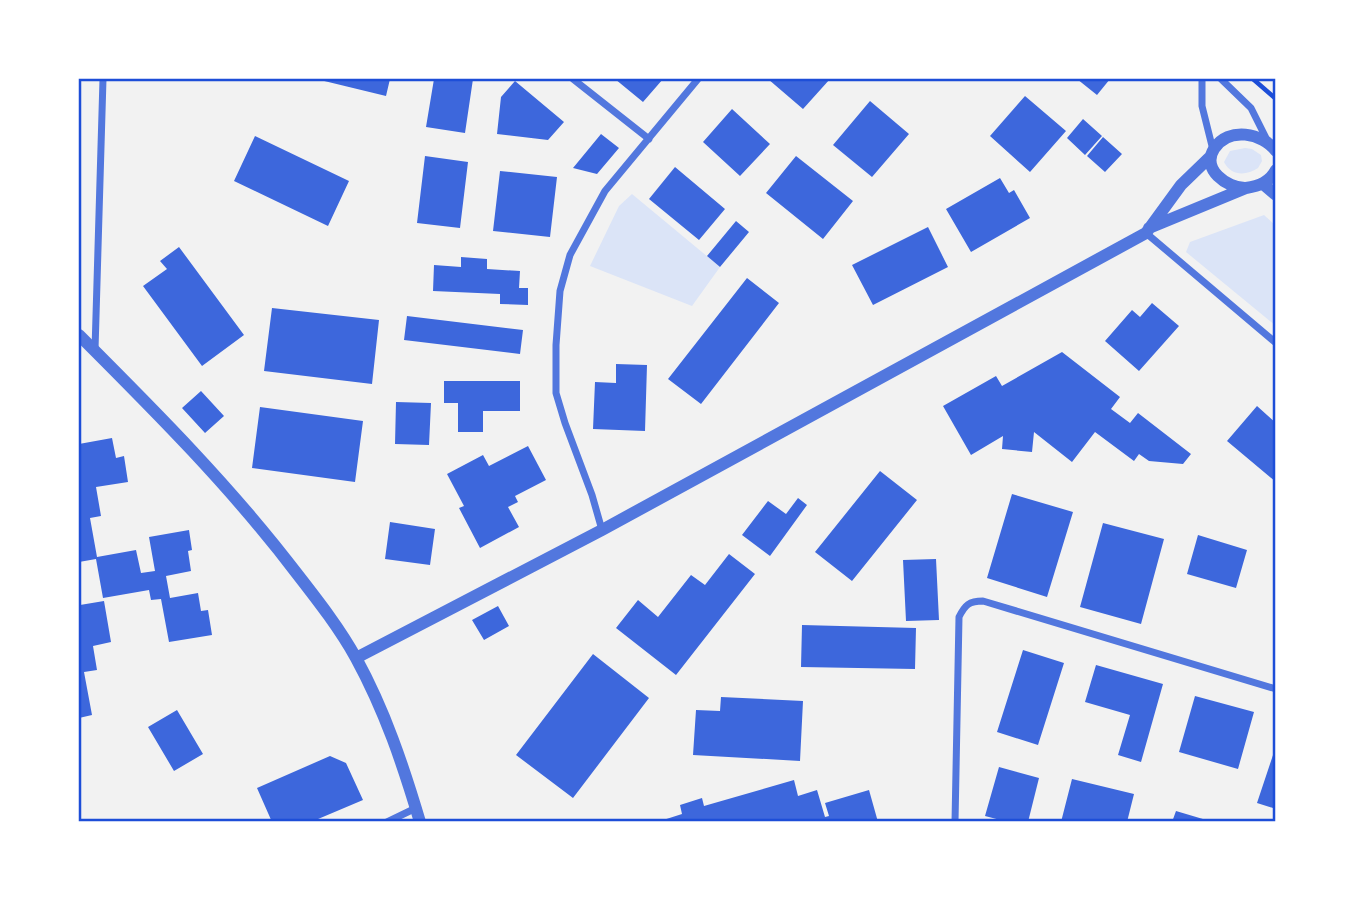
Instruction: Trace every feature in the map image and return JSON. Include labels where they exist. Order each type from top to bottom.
[{"type":"street","points":[[95,351],[103,79]]},
{"type":"street","points":[[573,79],[649,139]]},
{"type":"street","points":[[602,530],[593,495],[556,393],[559,299],[570,255],[605,191],[698,79]]},
{"type":"street","points":[[1202,79],[1202,106],[1212,153],[1212,168],[1219,179],[1232,186],[1246,188]]},
{"type":"street","points":[[1221,79],[1251,108],[1274,148]]},
{"type":"street","points":[[1147,231],[1181,185],[1224,139],[1241,134],[1258,137],[1274,148]]},
{"type":"street","points":[[356,657],[602,530],[1147,231],[1246,188],[1263,184],[1276,170]]},
{"type":"street","points":[[1263,184],[1276,195]]},
{"type":"street","points":[[1147,231],[1276,343]]},
{"type":"street","points":[[79,335],[163,419],[238,500],[320,604],[356,657],[391,733],[420,822]]},
{"type":"street","points":[[955,822],[959,617],[964,607],[974,601],[983,601],[1276,689]]},
{"type":"street","points":[[387,822],[416,808]]},
{"type":"path","points":[[1253,79],[1276,99]]},
{"type":"shaded area","points":[[1245,148],[1261,155],[1262,161],[1258,168],[1239,173],[1227,167],[1224,162],[1230,151]]},
{"type":"shaded area","points":[[632,194],[720,267],[692,306],[590,266],[619,206]]},
{"type":"shaded area","points":[[1264,215],[1276,226],[1276,326],[1186,252],[1190,242]]},
{"type":"building","points":[[316,79],[390,79],[386,96]]},
{"type":"building","points":[[434,79],[473,79],[465,133],[426,127]]},
{"type":"building","points":[[615,79],[663,79],[643,102]]},
{"type":"building","points":[[768,79],[830,79],[803,109]]},
{"type":"building","points":[[1077,79],[1110,79],[1097,95]]},
{"type":"building","points":[[515,81],[564,122],[548,140],[497,134],[501,97]]},
{"type":"building","points":[[1025,96],[1066,131],[1030,172],[990,136]]},
{"type":"building","points":[[870,101],[909,134],[872,177],[833,145]]},
{"type":"building","points":[[732,109],[770,144],[740,176],[703,142]]},
{"type":"building","points":[[1083,119],[1102,136],[1085,155],[1067,138]]},
{"type":"building","points":[[601,134],[619,148],[597,174],[573,168]]},
{"type":"building","points":[[255,136],[349,181],[328,226],[234,181]]},
{"type":"building","points":[[1103,137],[1122,154],[1105,172],[1087,156]]},
{"type":"building","points":[[425,156],[468,162],[460,228],[417,223]]},
{"type":"building","points":[[796,156],[853,201],[823,239],[766,193]]},
{"type":"building","points":[[675,167],[725,209],[699,240],[649,199]]},
{"type":"building","points":[[500,171],[557,177],[550,237],[493,231]]},
{"type":"building","points":[[1000,178],[1009,193],[1014,190],[1030,218],[971,252],[946,209]]},
{"type":"building","points":[[736,221],[749,232],[720,267],[707,256]]},
{"type":"building","points":[[928,227],[948,267],[873,305],[852,265]]},
{"type":"building","points":[[179,247],[244,335],[202,366],[143,286],[167,269],[160,261]]},
{"type":"building","points":[[461,257],[487,259],[487,269],[520,271],[519,288],[528,288],[528,305],[500,304],[500,294],[433,291],[434,265],[461,267]]},
{"type":"building","points":[[747,278],[779,303],[701,404],[668,379]]},
{"type":"building","points":[[1152,303],[1179,326],[1139,371],[1105,341],[1132,310],[1140,317]]},
{"type":"building","points":[[272,308],[379,320],[372,384],[264,371]]},
{"type":"building","points":[[407,316],[523,330],[520,354],[404,340]]},
{"type":"building","points":[[1062,352],[1120,397],[1111,409],[1130,423],[1138,413],[1191,454],[1183,464],[1149,461],[1139,454],[1134,461],[1095,432],[1072,462],[1034,432],[1032,452],[1002,449],[1003,436],[971,455],[943,406],[996,376],[1002,386]]},
{"type":"building","points":[[616,364],[647,365],[645,431],[593,429],[595,382],[616,383]]},
{"type":"building","points":[[444,381],[520,381],[520,411],[483,411],[483,432],[458,432],[458,403],[444,403]]},
{"type":"building","points":[[201,391],[224,416],[205,433],[182,408]]},
{"type":"building","points":[[396,402],[431,403],[429,445],[395,444]]},
{"type":"building","points":[[1257,406],[1276,423],[1276,482],[1227,441]]},
{"type":"building","points":[[260,407],[363,421],[355,482],[252,468]]},
{"type":"building","points":[[112,438],[116,458],[124,456],[128,482],[96,487],[101,516],[90,518],[97,557],[136,550],[141,573],[155,571],[149,537],[189,530],[191,571],[166,576],[170,598],[198,593],[201,611],[208,610],[212,635],[169,642],[161,599],[151,600],[149,590],[103,598],[96,559],[79,562],[79,444]]},
{"type":"building","points":[[528,446],[546,480],[515,496],[518,502],[508,507],[519,527],[480,548],[459,508],[464,506],[447,474],[483,455],[489,466]]},
{"type":"building","points":[[880,471],[917,500],[852,581],[815,552]]},
{"type":"building","points":[[1012,494],[1073,512],[1047,597],[987,578]]},
{"type":"building","points":[[798,498],[807,505],[770,556],[742,535],[768,501],[786,514]]},
{"type":"building","points":[[390,522],[435,529],[430,565],[385,559]]},
{"type":"building","points":[[1103,523],[1164,539],[1141,624],[1080,607]]},
{"type":"building","points":[[1198,535],[1247,550],[1236,588],[1187,574]]},
{"type":"building","points":[[729,554],[755,574],[676,675],[616,628],[638,600],[658,617],[691,575],[705,585]]},
{"type":"building","points":[[936,559],[939,620],[906,621],[903,560]]},
{"type":"building","points":[[104,601],[111,642],[93,646],[97,670],[84,672],[92,715],[79,718],[80,605]]},
{"type":"building","points":[[498,606],[509,626],[484,640],[472,620]]},
{"type":"building","points":[[802,625],[916,628],[915,669],[801,667]]},
{"type":"building","points":[[1023,650],[1064,663],[1038,745],[997,732]]},
{"type":"building","points":[[593,654],[649,698],[573,798],[516,755]]},
{"type":"building","points":[[1096,665],[1163,684],[1141,762],[1118,755],[1130,715],[1085,702]]},
{"type":"building","points":[[1195,696],[1254,712],[1238,769],[1179,752]]},
{"type":"building","points":[[721,697],[803,701],[800,761],[693,755],[696,710],[720,711]]},
{"type":"building","points":[[177,710],[203,754],[174,771],[148,727]]},
{"type":"building","points":[[1276,746],[1276,809],[1257,803]]},
{"type":"building","points":[[330,756],[346,763],[363,800],[311,822],[272,822],[257,788]]},
{"type":"building","points":[[999,767],[1039,778],[1028,822],[1008,822],[985,816]]},
{"type":"building","points":[[1072,779],[1134,794],[1127,822],[1061,822]]},
{"type":"building","points":[[794,780],[798,796],[817,790],[825,817],[829,816],[825,803],[869,790],[878,822],[657,822],[682,814],[680,805],[702,798],[704,806]]},
{"type":"building","points":[[1176,811],[1213,822],[1172,822]]}]
